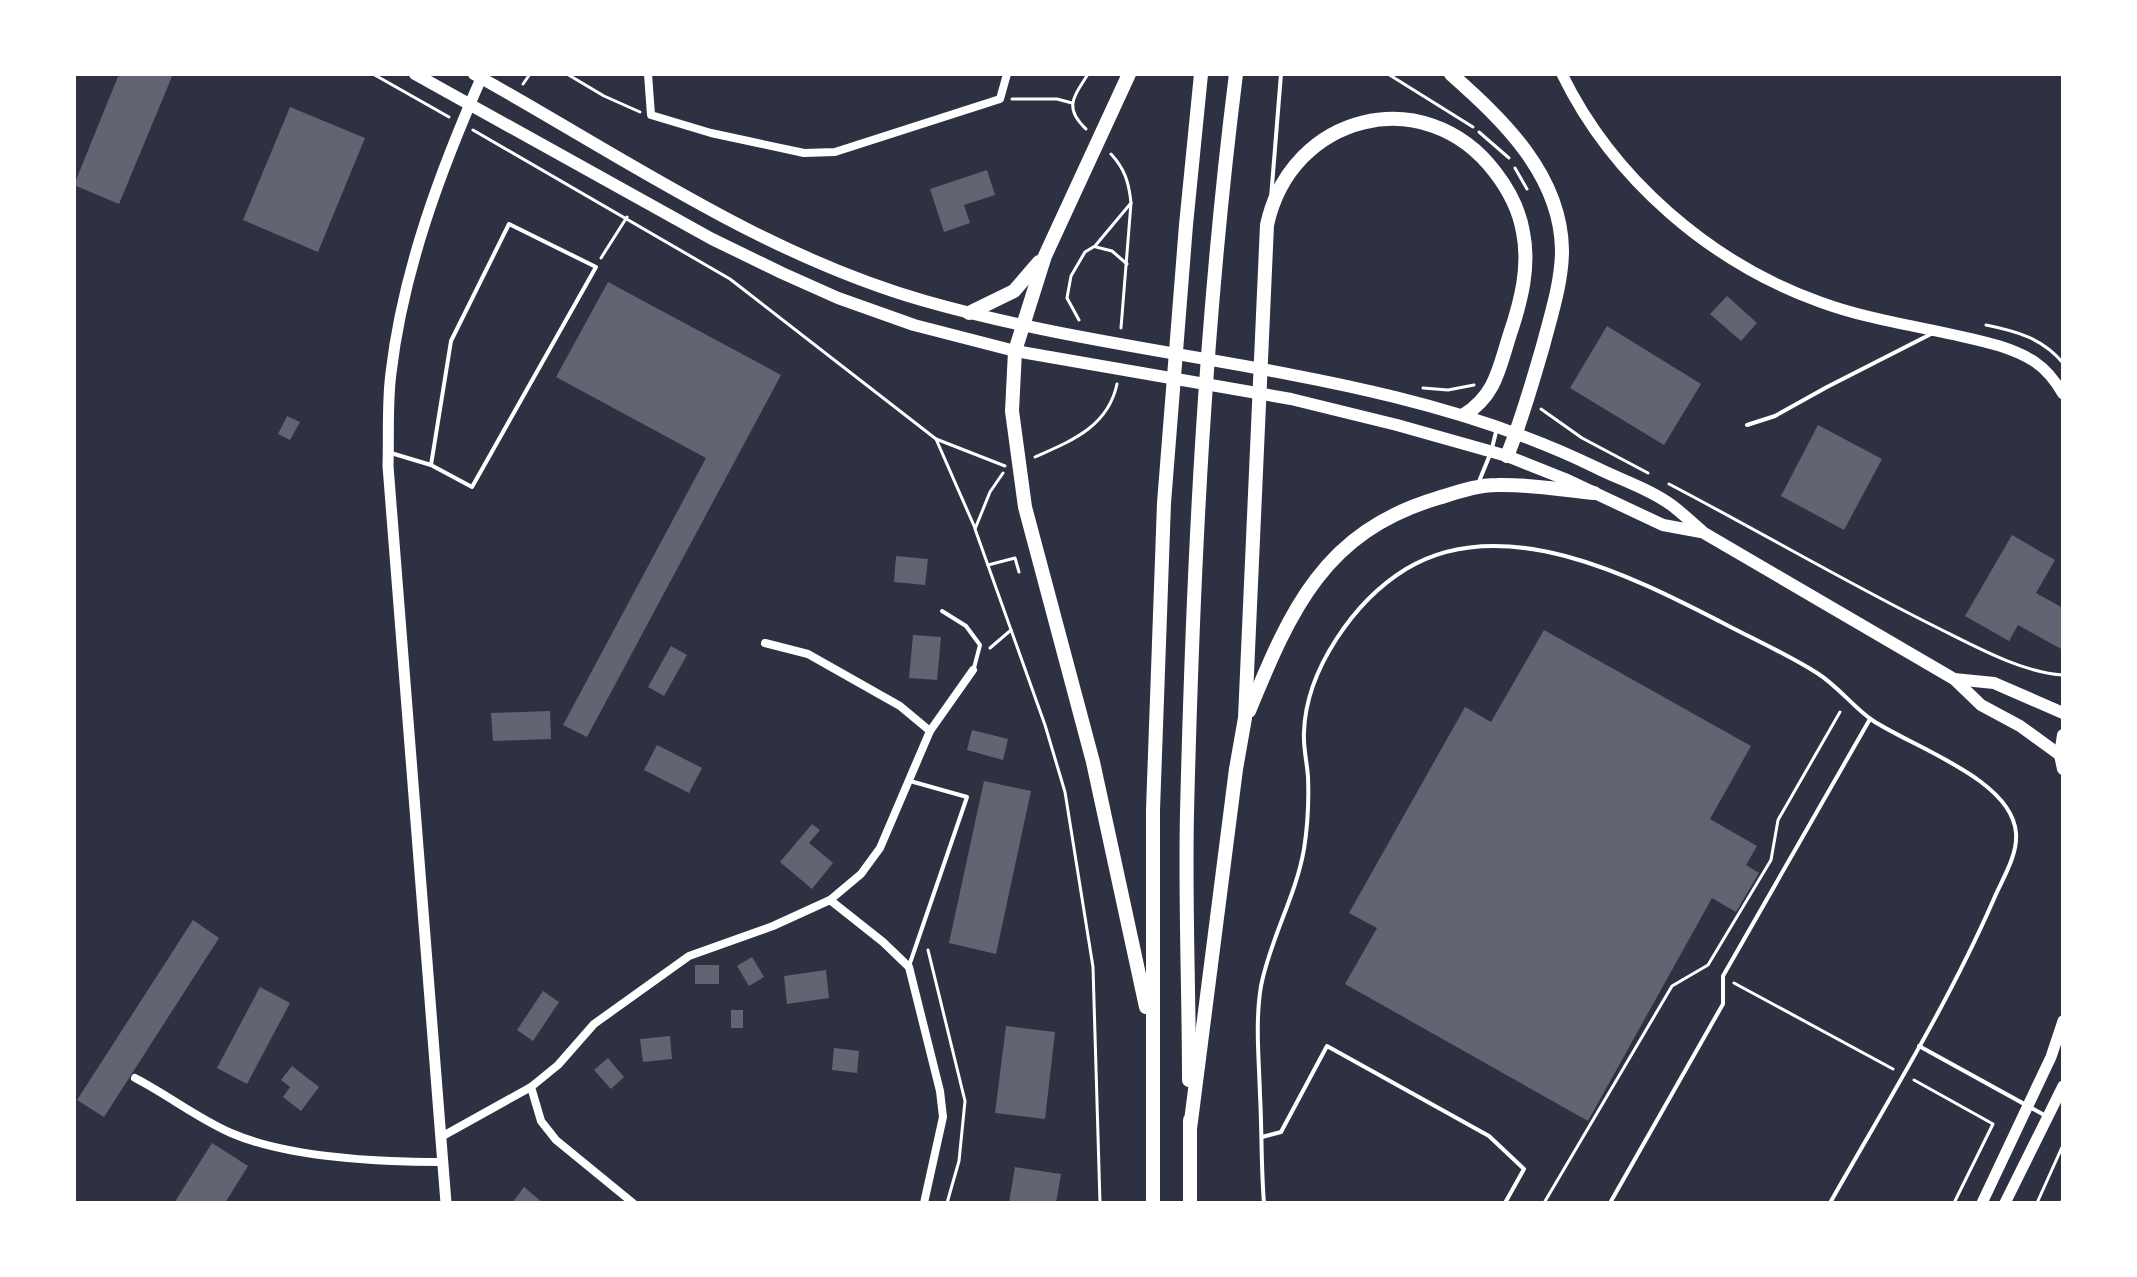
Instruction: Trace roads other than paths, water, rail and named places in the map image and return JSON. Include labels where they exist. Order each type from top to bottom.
[{"type":"highway","points":[[1129,74],[1045,256],[1015,351],[1012,411],[1022,494],[1093,762],[1153,1036]]},
{"type":"highway","points":[[1153,1203],[1153,810],[1164,503],[1201,74]]},
{"type":"highway","points":[[1190,1203],[1187,815],[1198,505],[1219,234],[1236,74]]},
{"type":"highway","points":[[1451,74],[1515,137],[1529,156],[1547,187],[1562,248],[1559,284],[1517,432],[1507,456]]},
{"type":"highway","points":[[1190,1129],[1245,718],[1263,280],[1271,208],[1290,170],[1312,147],[1336,131],[1368,121],[1396,119],[1432,126],[1464,142],[1485,160],[1517,208],[1524,235],[1525,270],[1520,302],[1492,388],[1481,404],[1464,415]]},
{"type":"highway","points":[[969,313],[1014,291],[1045,256]]},
{"type":"highway","points":[[1245,718],[1295,607],[1326,565],[1385,519],[1423,502],[1477,486],[1526,486],[1594,493]]},
{"type":"main road","points":[[415,74],[712,239],[838,298],[914,325],[1015,351],[1291,399],[1507,456],[1663,525],[1704,533]]},
{"type":"main road","points":[[479,75],[618,158],[780,244],[853,276],[923,301],[1021,326],[1400,397],[1517,432],[1672,505],[1704,533],[1954,679],[1981,705],[2020,726],[2060,755]]},
{"type":"main road","points":[[1954,679],[1994,683],[2063,713]]},
{"type":"main road","points":[[2063,735],[2060,755],[2063,769]]},
{"type":"street","points":[[648,74],[651,115],[711,133],[804,153],[835,152],[1000,99],[1007,74]]},
{"type":"street","points":[[1562,74],[1606,145],[1664,208],[1710,246],[1763,278],[1821,303],[1856,314],[1980,341],[2025,356],[2049,375],[2063,394]]},
{"type":"street","points":[[446,1203],[388,452],[391,375],[403,301],[433,200],[479,75]]},
{"type":"street","points":[[765,643],[808,654],[900,706],[930,731]]},
{"type":"street","points":[[441,1137],[531,1087],[558,1065],[594,1024],[689,956],[773,926],[830,900],[861,874],[880,848],[930,731],[973,670]]},
{"type":"street","points":[[830,900],[909,967],[940,1091],[943,1117],[924,1203]]},
{"type":"street","points":[[1982,1203],[2051,1057],[2063,1021]]},
{"type":"street","points":[[135,1078],[203,1119],[268,1146],[402,1162],[443,1162]]},
{"type":"street","points":[[2005,1203],[2063,1086]]},
{"type":"street","points":[[531,1087],[541,1121],[556,1140],[633,1203]]},
{"type":"lane","points":[[1271,208],[1281,74]]},
{"type":"lane","points":[[388,452],[431,465],[472,487],[596,267],[509,224],[451,341],[431,465]]},
{"type":"lane","points":[[1747,425],[1775,416],[1936,331]]},
{"type":"lane","points":[[1477,486],[1491,452],[1497,426]]},
{"type":"lane","points":[[1264,1203],[1257,1021],[1266,964],[1302,858],[1309,818],[1304,733],[1308,695],[1318,669],[1353,618],[1390,580],[1409,567],[1449,552],[1497,547],[1585,560],[1657,589],[1818,673],[1870,719],[1994,792],[2011,814],[2016,833],[2014,853],[1979,933],[1830,1203]]},
{"type":"lane","points":[[942,611],[966,626],[980,645],[973,670]]},
{"type":"lane","points":[[1610,1203],[1723,1004],[1723,976],[1870,719]]},
{"type":"lane","points":[[909,967],[967,797],[910,781]]},
{"type":"lane","points":[[1262,1137],[1281,1132],[1327,1046],[1489,1136],[1524,1169],[1505,1203]]},
{"type":"lane","points":[[1919,1046],[2048,1117]]}]
